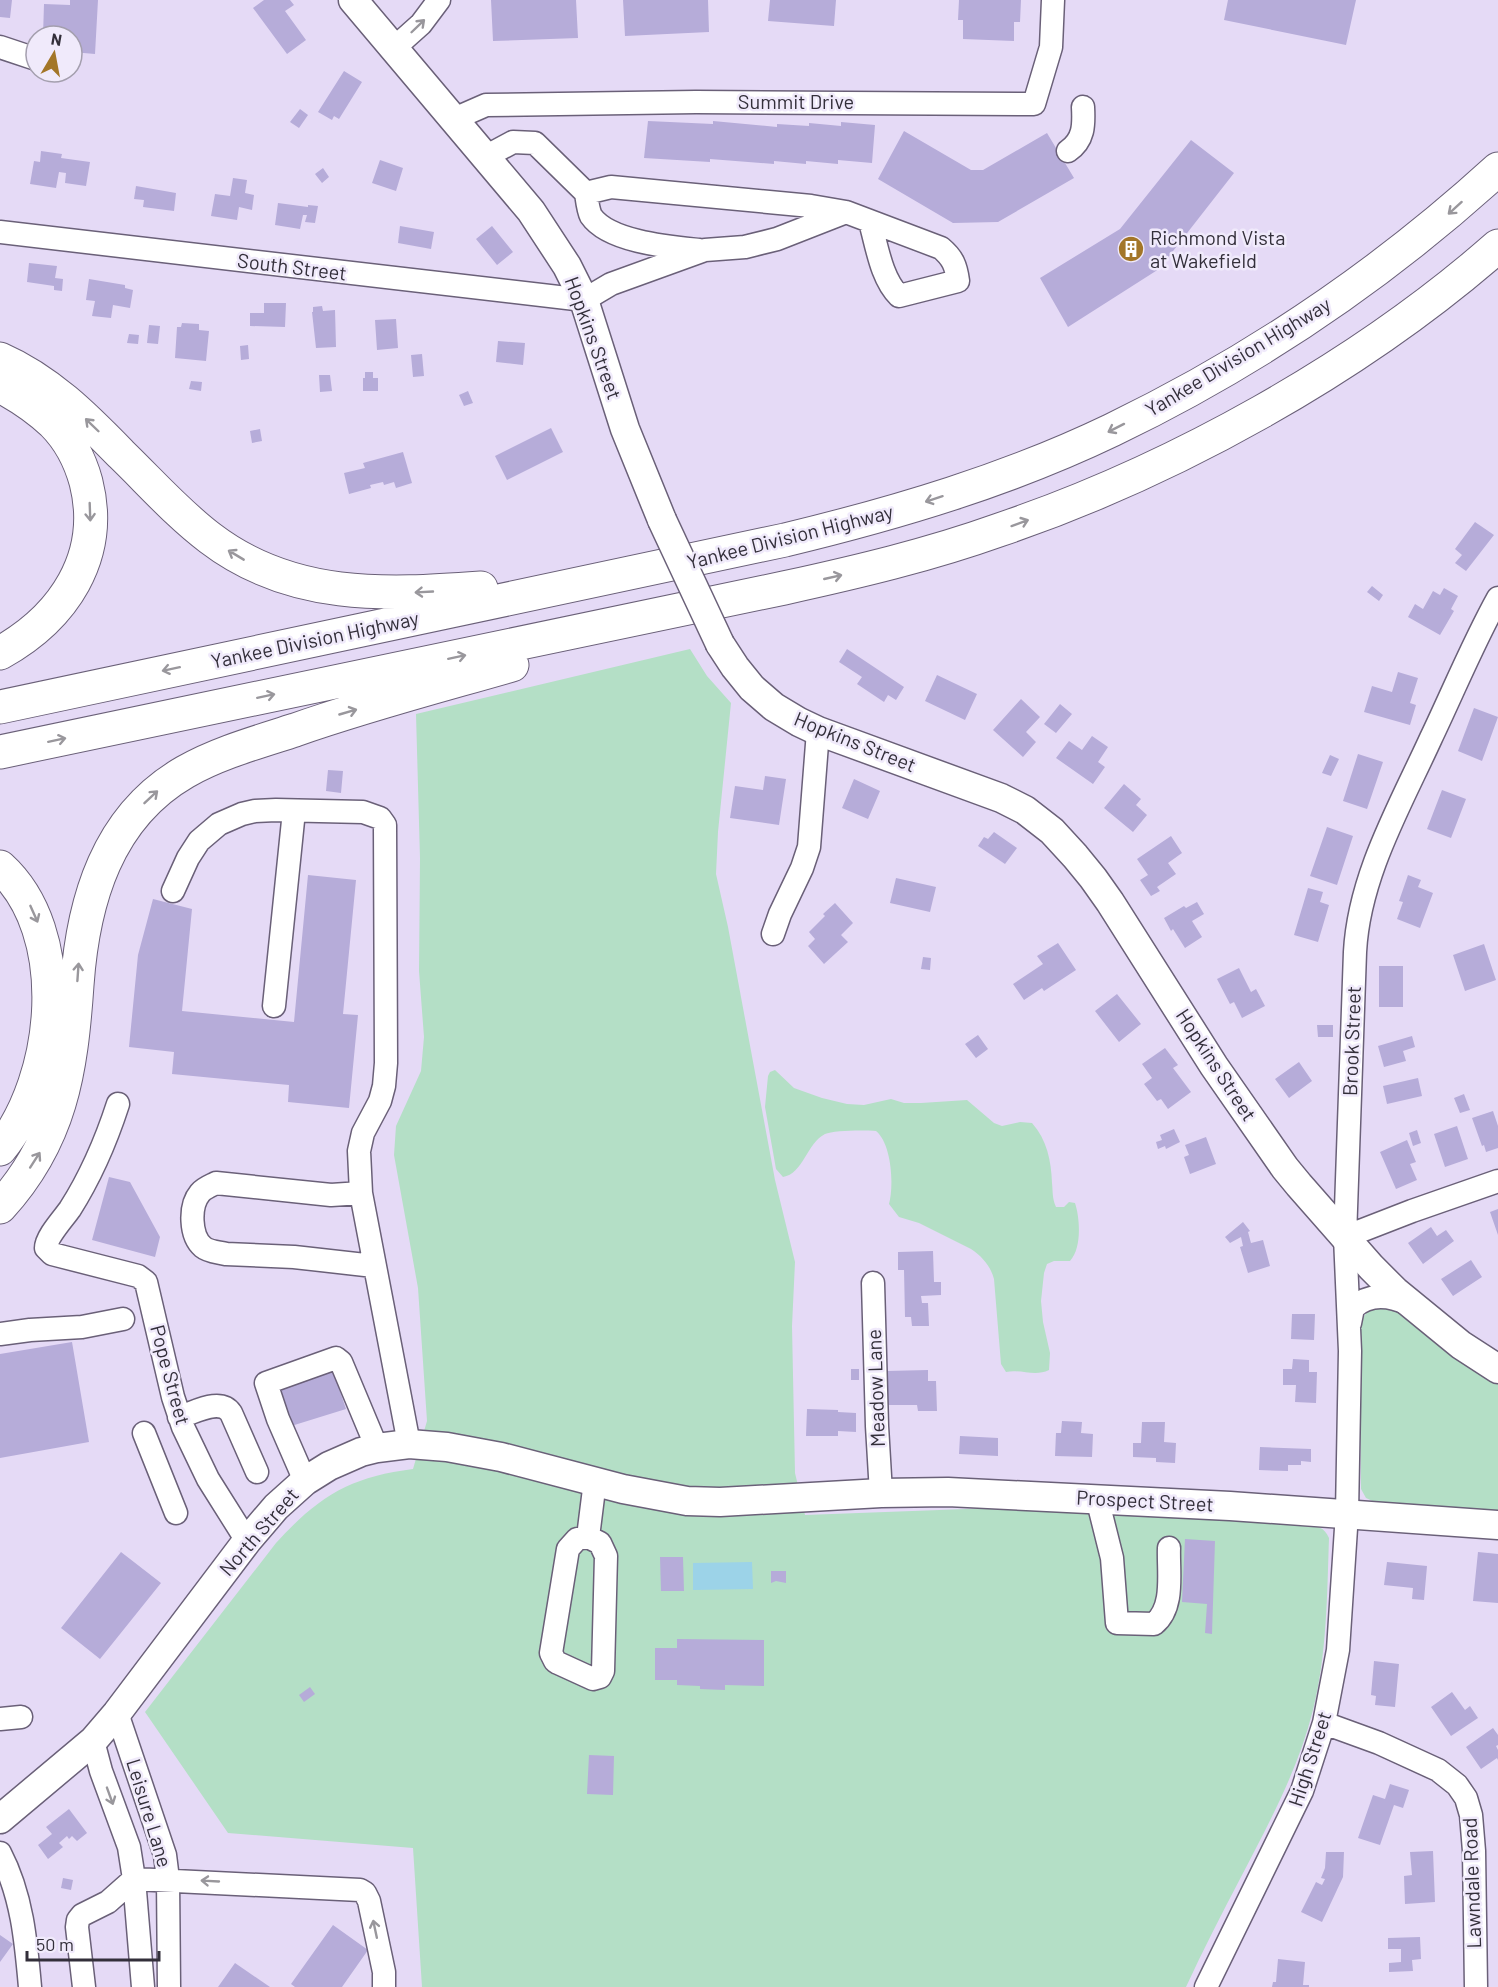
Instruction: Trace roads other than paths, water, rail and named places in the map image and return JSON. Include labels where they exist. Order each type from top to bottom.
[{"type":"highway","name":"Yankee Division Highway","points":[[0,707],[835,528],[929,501],[1017,470],[1112,430],[1200,384],[1317,313],[1438,223],[1498,169]]},
{"type":"highway","points":[[0,752],[784,588],[895,562],[954,545],[1044,514],[1134,476],[1226,431],[1345,360],[1419,309],[1498,246]]},
{"type":"highway","points":[[0,359],[36,378],[74,407],[179,511],[211,539],[262,570],[303,584],[362,591],[458,590],[753,547]]},
{"type":"highway","points":[[0,386],[53,423],[69,443],[80,462],[90,512],[88,546],[81,567],[68,592],[50,616],[38,627],[0,653]]},
{"type":"highway","points":[[0,1207],[13,1193],[39,1154],[50,1133],[64,1090],[72,1045],[79,956],[88,904],[98,876],[121,832],[140,808],[158,791],[185,772],[202,764],[249,745],[342,714],[784,588]]},
{"type":"highway","points":[[0,867],[21,890],[34,912],[44,940],[49,976],[47,1030],[37,1079],[24,1112],[0,1149]]},
{"type":"main road","name":"Hopkins Street","points":[[364,3],[393,49],[487,156],[531,211],[567,266],[584,300],[625,429],[662,520],[720,644],[740,673],[763,698],[786,715],[818,731],[1001,798],[1025,810],[1052,831],[1075,855],[1110,902],[1214,1066],[1285,1168],[1371,1267],[1412,1306],[1461,1345],[1498,1369]]},
{"type":"main road","name":"North Street","points":[[0,1820],[93,1741],[117,1713],[247,1541],[276,1507],[305,1481],[344,1458],[377,1448],[409,1444],[447,1447],[687,1501],[720,1502],[791,1497]]},
{"type":"main road","name":"Prospect Street","points":[[791,1497],[948,1492],[1097,1498],[1347,1513],[1498,1525]]},
{"type":"street","points":[[393,49],[421,24],[439,0]]},
{"type":"street","name":"Summit Drive","points":[[454,119],[486,105],[696,102],[1034,104],[1050,47],[1053,0]]},
{"type":"street","points":[[0,47],[24,55]]},
{"type":"street","points":[[1068,151],[1076,145],[1082,134],[1083,107]]},
{"type":"street","points":[[487,156],[513,142],[535,143],[585,193],[591,215],[606,229],[656,246],[705,250],[745,247],[777,239],[846,212]]},
{"type":"street","points":[[585,193],[611,187],[811,206],[846,212],[870,222]]},
{"type":"street","name":"South Street","points":[[0,232],[584,300]]},
{"type":"street","points":[[584,300],[611,284],[705,250]]},
{"type":"street","name":"Brook Street","points":[[1347,1513],[1349,1328],[1345,1238],[1355,952],[1360,908],[1368,880],[1393,822],[1498,598]]},
{"type":"street","points":[[774,934],[780,914],[809,848],[818,731]]},
{"type":"street","points":[[173,891],[188,858],[199,841],[228,818],[255,811],[363,813],[380,818],[385,825],[386,1063],[380,1101],[363,1133],[358,1151],[361,1193],[409,1444]]},
{"type":"street","points":[[274,1006],[294,811]]},
{"type":"street","name":"Pope Street","points":[[118,1104],[105,1143],[93,1168],[69,1211],[47,1240],[46,1248],[54,1255],[141,1277],[147,1284],[179,1417],[208,1479],[247,1541]]},
{"type":"street","points":[[1345,1238],[1412,1210],[1498,1181]]},
{"type":"street","points":[[361,1193],[331,1195],[216,1183],[201,1191],[197,1198],[194,1214],[195,1234],[205,1249],[226,1254],[294,1257],[374,1266]]},
{"type":"street","name":"Meadow Lane","points":[[873,1282],[881,1493]]},
{"type":"street","points":[[1349,1328],[1353,1308],[1368,1299],[1388,1296],[1412,1306]]},
{"type":"street","points":[[0,1334],[82,1327],[123,1319]]},
{"type":"street","points":[[305,1481],[278,1419],[266,1383],[336,1358],[341,1362],[377,1448]]},
{"type":"street","points":[[179,1417],[215,1406],[227,1408],[257,1472]]},
{"type":"street","points":[[144,1433],[176,1513]]},
{"type":"street","points":[[588,1537],[595,1482]]},
{"type":"street","points":[[1097,1498],[1112,1558],[1117,1623],[1154,1624],[1164,1613],[1167,1603],[1169,1548]]},
{"type":"street","name":"High Street","points":[[1206,1987],[1299,1798],[1313,1762],[1324,1723],[1338,1650],[1347,1513]]},
{"type":"street","points":[[588,1537],[600,1543],[606,1556],[603,1671],[600,1677],[593,1679],[556,1662],[551,1651],[568,1549],[577,1539],[588,1537]]},
{"type":"street","name":"Leisure Lane","points":[[117,1713],[165,1855],[168,1879],[169,1987]]},
{"type":"street","name":"Lawndale Road","points":[[1324,1723],[1394,1749],[1438,1770],[1457,1785],[1466,1798],[1471,1815],[1474,1845],[1476,1987]]},
{"type":"street","name":"Leisure Lane","points":[[93,1741],[101,1771],[129,1847],[143,1987]]},
{"type":"street","points":[[2,1863],[21,1913],[30,1987]]},
{"type":"street","points":[[84,1987],[78,1920],[84,1914],[108,1902],[134,1879],[168,1879],[360,1890],[365,1893],[369,1901],[384,1972],[384,1987]]},
{"type":"water","points":[[752,1562],[753,1589],[693,1590],[693,1563]]},
{"type":"place","name":"Richmond Vista at Wakefield","points":[[1131,249]]}]
